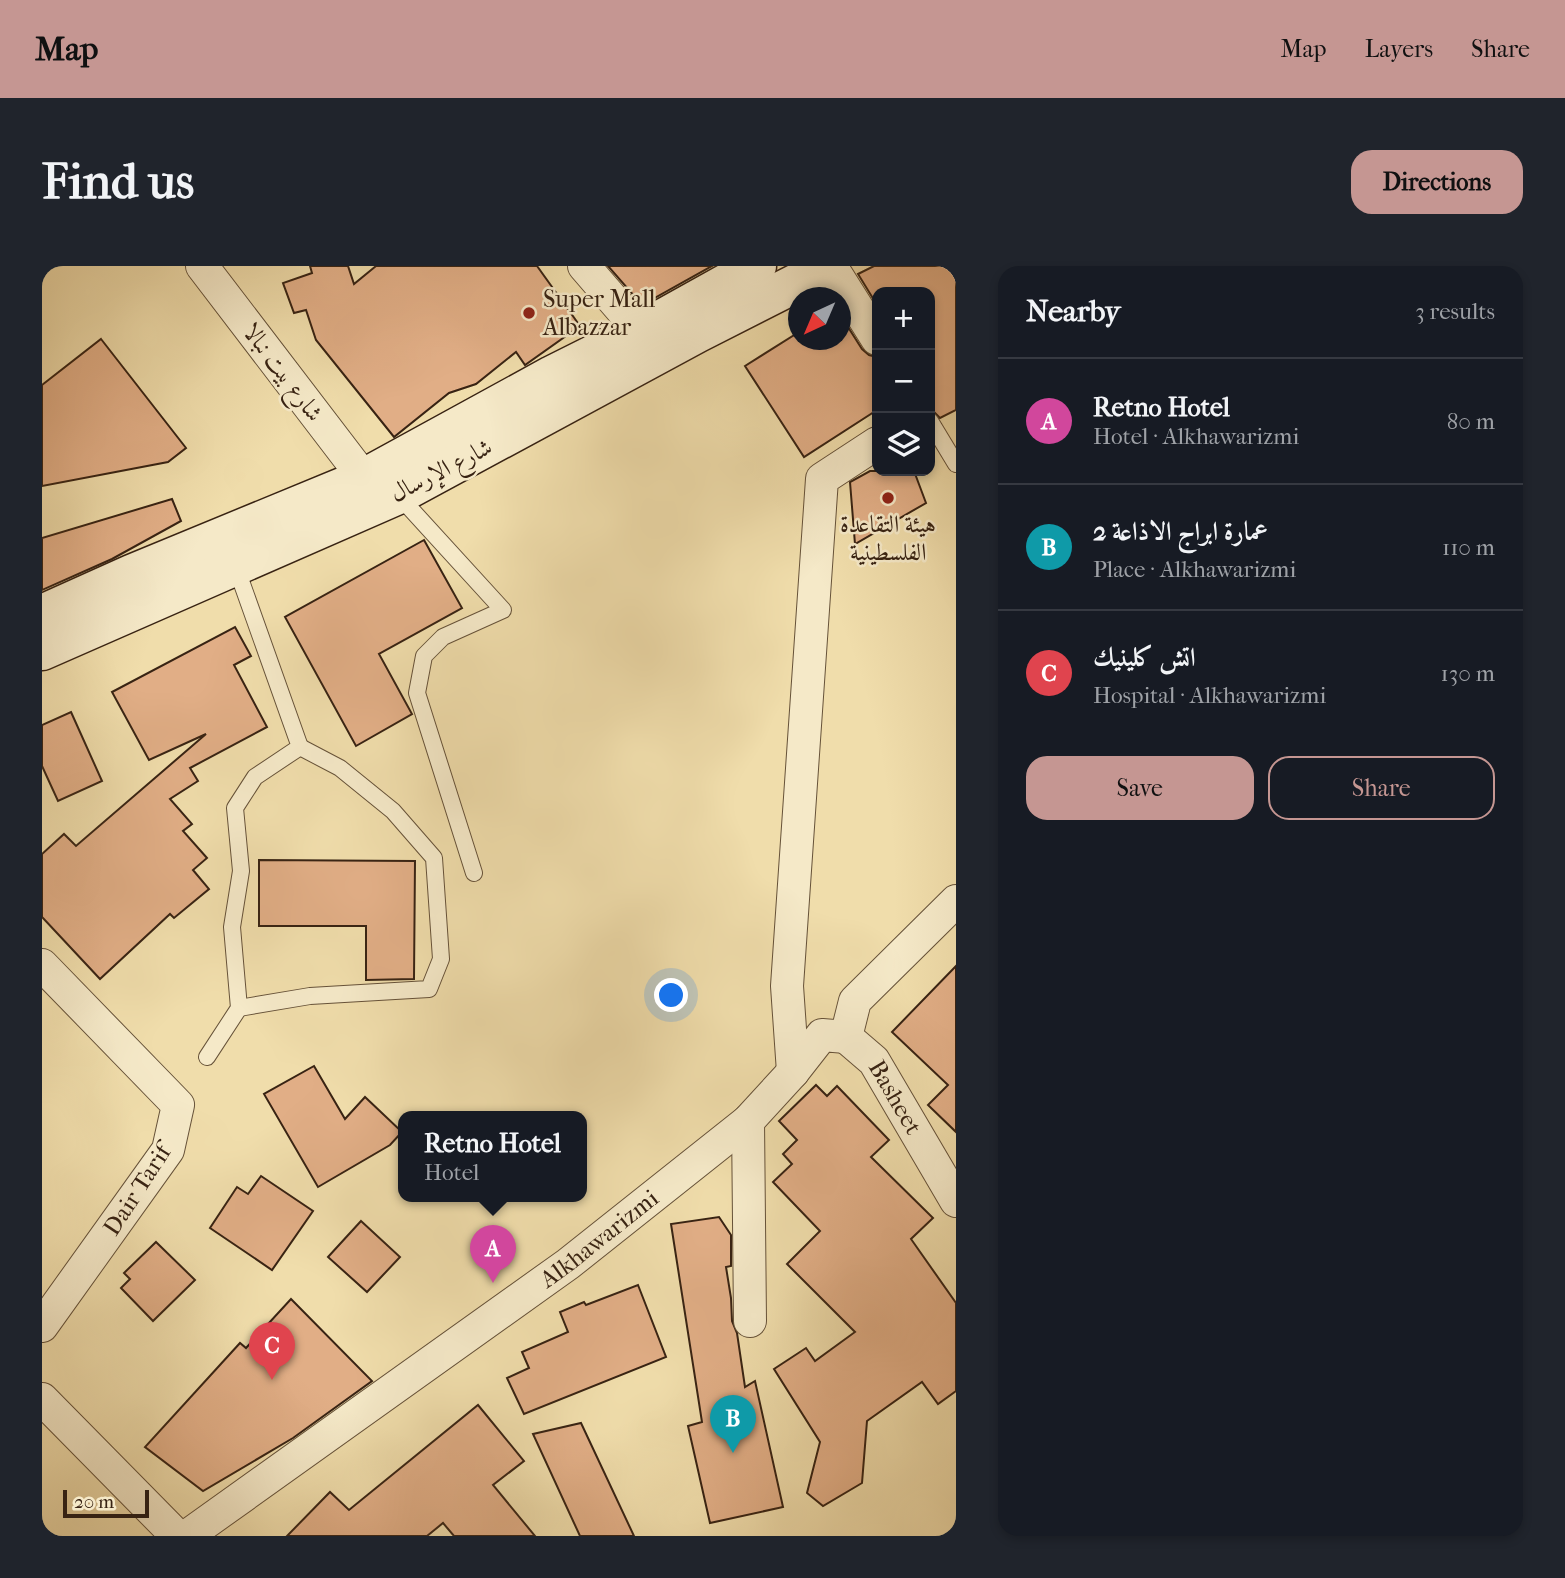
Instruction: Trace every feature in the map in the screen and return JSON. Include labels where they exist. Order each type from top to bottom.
[{"type":"main road","name":"شارع الإرسال","points":[[42,614],[131,574],[381,491],[552,375],[757,266]]},
{"type":"main road","name":"شارع الإرسال","points":[[42,651],[236,567],[381,491],[831,266]]},
{"type":"street","name":"شارع بيت نبالا","points":[[202,266],[381,491]]},
{"type":"street","points":[[584,266],[639,331]]},
{"type":"street","points":[[831,266],[872,331]]},
{"type":"street","points":[[793,1072],[787,986],[822,479],[872,446]]},
{"type":"street","points":[[846,1037],[855,1001],[956,901]]},
{"type":"street","name":"Dair Tarif","points":[[42,965],[178,1105],[169,1150],[42,1326]]},
{"type":"street","name":"Alkhawarizmi","points":[[187,1536],[568,1264],[748,1121],[793,1072],[822,1035],[846,1037]]},
{"type":"street","name":"Basheet","points":[[846,1037],[874,1060],[956,1201]]},
{"type":"street","points":[[748,1121],[750,1321]]},
{"type":"street","points":[[42,1399],[177,1536]]},
{"type":"lane","points":[[935,429],[956,464]]},
{"type":"lane","points":[[381,491],[503,610],[443,637],[425,656],[417,693],[474,873]]},
{"type":"lane","points":[[236,567],[300,747],[340,768],[393,811],[434,858],[441,960],[429,989],[310,996],[239,1008]]},
{"type":"lane","points":[[207,1057],[239,1008],[232,927],[240,871],[235,808],[255,777],[300,747]]},
{"type":"building","points":[[310,266],[348,266],[354,284],[376,266],[537,266],[580,326],[525,365],[516,352],[476,384],[449,393],[394,437],[316,340],[306,310],[294,313],[283,283],[312,273]]},
{"type":"building","points":[[608,266],[712,266],[642,305]]},
{"type":"building","points":[[874,266],[956,266],[956,410],[940,418],[935,413],[935,287],[872,287],[872,297],[858,274]]},
{"type":"building","points":[[851,332],[862,349],[872,356],[872,413],[804,457],[745,366],[788,339],[788,350],[851,350]]},
{"type":"building","points":[[101,339],[186,448],[168,462],[42,486],[42,385]]},
{"type":"building","name":"هيئة التقاعدة الفلسطينية","points":[[870,471],[872,476],[916,476],[926,503],[855,544],[850,482]]},
{"type":"building","points":[[172,499],[181,521],[112,559],[42,590],[42,538]]},
{"type":"building","points":[[424,540],[462,608],[379,654],[412,714],[356,746],[285,617]]},
{"type":"building","points":[[235,627],[251,656],[234,665],[267,727],[190,768],[198,781],[170,799],[192,824],[183,831],[207,858],[193,870],[209,889],[174,918],[170,914],[100,979],[42,917],[42,854],[64,834],[76,846],[206,734],[149,760],[112,692]]},
{"type":"building","points":[[71,712],[102,781],[58,801],[42,766],[42,725]]},
{"type":"building","points":[[259,860],[415,861],[414,979],[366,980],[366,926],[259,926]]},
{"type":"building","points":[[956,966],[956,1132],[928,1105],[948,1085],[892,1032]]},
{"type":"building","points":[[314,1066],[345,1119],[365,1097],[398,1128],[398,1136],[390,1145],[318,1187],[264,1094]]},
{"type":"building","points":[[816,1085],[827,1096],[837,1086],[889,1140],[871,1157],[933,1218],[911,1239],[956,1303],[956,1391],[938,1404],[922,1382],[867,1421],[862,1483],[823,1506],[807,1493],[820,1442],[774,1369],[806,1348],[815,1361],[855,1332],[787,1264],[820,1231],[773,1182],[792,1164],[783,1154],[797,1140],[779,1121]]},
{"type":"building","points":[[261,1176],[313,1211],[272,1270],[210,1228],[237,1187],[248,1194]]},
{"type":"building","points":[[719,1217],[731,1235],[731,1266],[726,1267],[732,1321],[737,1333],[745,1387],[755,1381],[783,1507],[710,1523],[688,1426],[702,1422],[671,1224]]},
{"type":"building","points":[[361,1221],[400,1257],[367,1292],[328,1257]]},
{"type":"building","points":[[156,1242],[195,1280],[153,1321],[121,1288],[130,1279],[124,1273]]},
{"type":"building","points":[[638,1285],[666,1357],[524,1414],[507,1378],[529,1368],[522,1352],[568,1332],[560,1312]]},
{"type":"building","points":[[291,1299],[372,1381],[293,1438],[203,1491],[145,1447],[240,1343],[246,1348]]},
{"type":"building","points":[[478,1405],[524,1461],[493,1485],[535,1536],[454,1536],[443,1523],[427,1536],[287,1536],[330,1492],[349,1510]]},
{"type":"building","points":[[581,1423],[634,1536],[580,1536],[533,1434]]},
{"type":"place","name":"Super Mall Albazzar","points":[[529,313]]},
{"type":"place","name":"هيئة التقاعدة الفلسطينية","points":[[888,498]]},
{"type":"place","name":"Retno Hotel","points":[[493,1283]]},
{"type":"place","name":"اتش كلينيك","points":[[272,1380]]},
{"type":"place","name":"عمارة ابراج الاذاعة 2","points":[[733,1453]]}]
